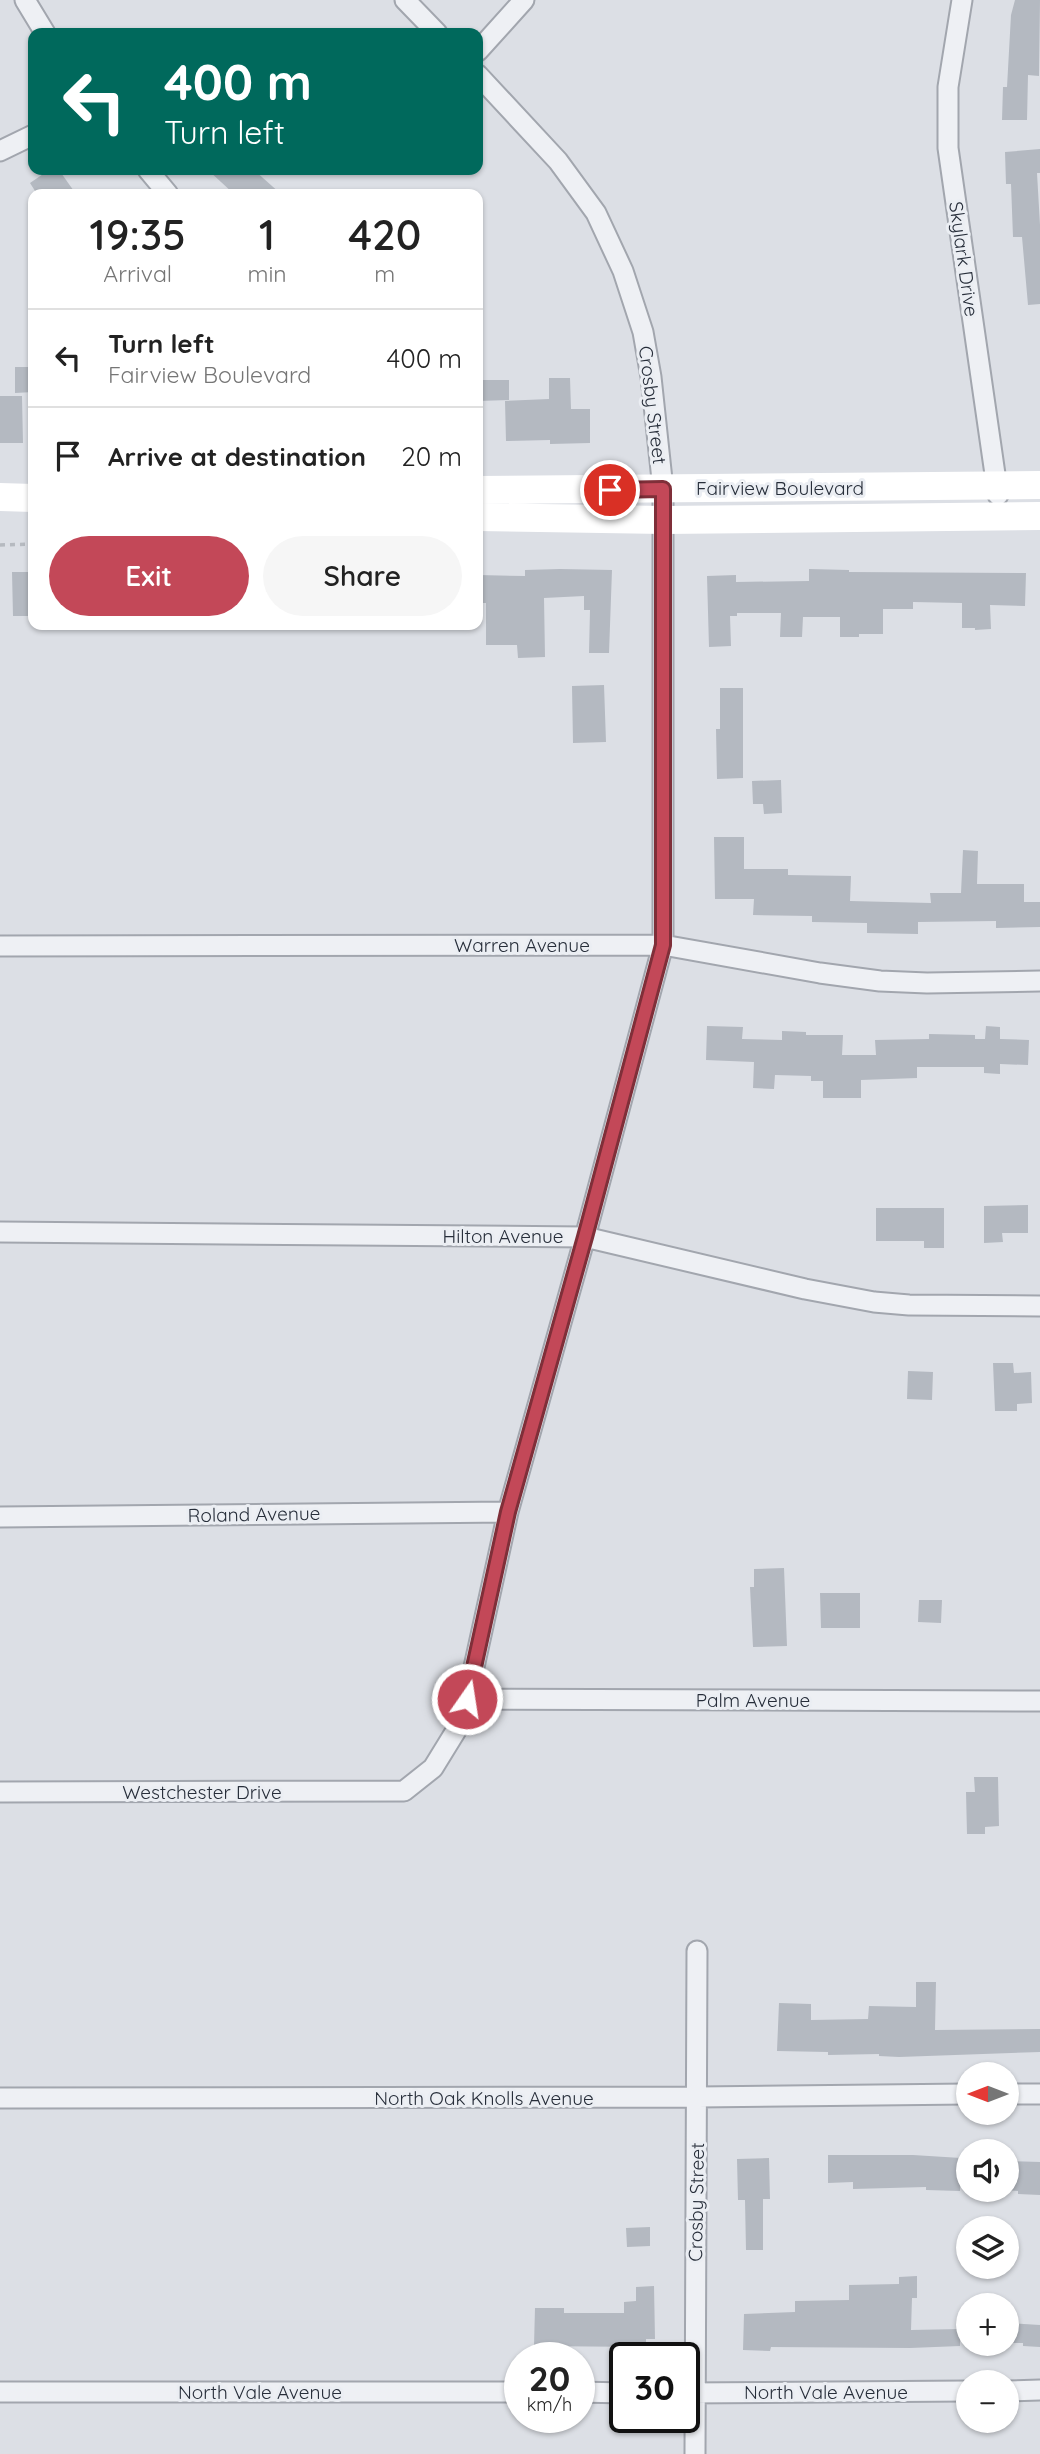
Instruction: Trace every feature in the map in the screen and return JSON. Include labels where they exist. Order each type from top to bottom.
[{"type":"street","points":[[25,0],[42,28]]},
{"type":"street","points":[[405,0],[432,28]]},
{"type":"street","points":[[483,45],[524,0]]},
{"type":"street","name":"Skylark Drive","points":[[962,0],[948,87],[948,148],[1000,517]]},
{"type":"street","name":"Crosby Street","points":[[404,1791],[433,1769],[457,1729],[467,1699],[508,1512],[663,945],[663,489],[652,377],[643,332],[623,271],[596,213],[558,161],[483,80]]},
{"type":"street","points":[[0,150],[28,137]]},
{"type":"street","points":[[152,175],[164,189]]},
{"type":"street","name":"Fairview Boulevard","points":[[483,490],[1040,485]]},
{"type":"street","points":[[0,498],[28,498]]},
{"type":"street","name":"Fairview Boulevard","points":[[483,517],[664,520],[1040,516]]},
{"type":"street","name":"Warren Avenue","points":[[0,946],[663,945],[880,981],[1040,981]]},
{"type":"street","name":"Hilton Avenue","points":[[0,1232],[585,1237],[805,1289],[874,1302],[934,1306],[1040,1306]]},
{"type":"street","name":"Roland Avenue","points":[[0,1517],[508,1512]]},
{"type":"street","name":"Palm Avenue","points":[[467,1699],[1040,1701]]},
{"type":"street","name":"Westchester Drive","points":[[0,1792],[404,1791]]},
{"type":"street","name":"Crosby Street","points":[[691,2342],[698,2097],[697,1951]]},
{"type":"street","name":"North Oak Knolls Avenue","points":[[0,2098],[956,2094]]},
{"type":"street","points":[[1019,2094],[1040,2094]]},
{"type":"street","points":[[1019,2390],[1040,2390]]},
{"type":"street","name":"North Vale Avenue","points":[[700,2393],[956,2391]]},
{"type":"street","name":"North Vale Avenue","points":[[0,2392],[504,2392]]},
{"type":"street","name":"Crosby Street","points":[[693,2433],[695,2454]]},
{"type":"path","points":[[0,545],[28,544]]},
{"type":"building","points":[[1015,0],[1040,0],[1039,76],[1028,75],[1027,120],[1002,120],[1003,87],[1007,87],[1011,15]]},
{"type":"building","points":[[1040,149],[1040,173],[1037,173],[1040,304],[1028,305],[1022,237],[1013,237],[1011,184],[1006,184],[1005,152]]},
{"type":"building","points":[[42,175],[63,175],[72,189],[34,189],[30,183]]},
{"type":"building","points":[[213,175],[260,175],[275,189],[229,189]]},
{"type":"building","points":[[15,367],[28,367],[28,392],[15,393]]},
{"type":"building","points":[[549,378],[570,378],[571,409],[590,409],[590,443],[506,441],[505,401],[549,399]]},
{"type":"building","points":[[483,380],[509,380],[509,400],[483,401]]},
{"type":"building","points":[[0,396],[22,396],[23,443],[0,443]]},
{"type":"building","points":[[809,569],[849,572],[1026,573],[1025,606],[990,605],[991,629],[975,630],[962,628],[962,603],[913,602],[913,609],[883,609],[883,634],[859,634],[859,637],[840,637],[840,617],[803,617],[802,637],[780,637],[781,613],[737,613],[737,616],[730,616],[731,646],[709,647],[707,576],[736,575],[736,582],[809,581]]},
{"type":"building","points":[[525,570],[612,570],[609,653],[589,653],[590,610],[584,610],[584,596],[544,598],[545,657],[518,658],[517,645],[486,645],[483,575],[525,576]]},
{"type":"building","points":[[12,572],[28,572],[28,616],[13,616]]},
{"type":"building","points":[[604,685],[606,742],[573,743],[572,686]]},
{"type":"building","points":[[720,688],[743,688],[743,778],[717,779],[716,729],[720,729]]},
{"type":"building","points":[[781,780],[782,813],[764,814],[763,804],[753,804],[752,781]]},
{"type":"building","points":[[714,837],[744,837],[744,869],[788,869],[788,875],[851,876],[850,901],[931,903],[930,893],[961,893],[963,850],[978,851],[977,884],[1024,884],[1024,902],[1040,902],[1040,927],[996,928],[996,921],[918,922],[918,934],[867,933],[867,923],[812,922],[812,916],[753,915],[754,899],[715,899]]},
{"type":"building","points":[[707,1026],[743,1027],[742,1039],[782,1040],[782,1031],[806,1032],[806,1035],[843,1035],[842,1055],[876,1055],[875,1040],[929,1039],[929,1034],[975,1035],[975,1039],[985,1039],[986,1026],[1000,1027],[1000,1039],[1029,1040],[1028,1065],[1000,1064],[1000,1074],[984,1073],[984,1067],[917,1067],[917,1078],[861,1080],[861,1098],[823,1098],[823,1081],[811,1081],[811,1076],[775,1075],[774,1089],[753,1088],[754,1062],[706,1060]]},
{"type":"building","points":[[1028,1205],[1028,1233],[1002,1233],[1003,1242],[984,1243],[984,1206]]},
{"type":"building","points":[[876,1208],[944,1208],[944,1248],[924,1248],[924,1241],[876,1241]]},
{"type":"building","points":[[993,1363],[1013,1363],[1014,1373],[1031,1372],[1032,1403],[1017,1404],[1017,1411],[995,1411]]},
{"type":"building","points":[[908,1371],[933,1372],[932,1400],[907,1399]]},
{"type":"building","points":[[784,1568],[787,1646],[753,1647],[750,1587],[754,1587],[754,1569]]},
{"type":"building","points":[[820,1593],[860,1593],[860,1628],[821,1628]]},
{"type":"building","points":[[919,1600],[942,1600],[941,1623],[918,1622]]},
{"type":"building","points":[[974,1777],[998,1777],[999,1826],[985,1827],[985,1834],[967,1834],[966,1792],[975,1792]]},
{"type":"building","points":[[916,1982],[936,1982],[935,2030],[1040,2029],[1040,2052],[899,2057],[777,2051],[779,2003],[811,2004],[811,2020],[868,2019],[869,2006],[916,2007]]},
{"type":"building","points":[[828,2155],[956,2158],[956,2191],[926,2190],[926,2187],[853,2189],[853,2182],[828,2183]]},
{"type":"building","points":[[769,2158],[770,2199],[763,2199],[763,2250],[746,2250],[745,2200],[738,2200],[737,2159]]},
{"type":"building","points":[[1019,2161],[1040,2162],[1040,2195],[1019,2194]]},
{"type":"building","points":[[650,2227],[650,2246],[627,2247],[626,2228]]},
{"type":"building","points":[[917,2276],[917,2298],[912,2298],[911,2330],[956,2329],[956,2346],[771,2347],[770,2351],[743,2350],[744,2314],[795,2312],[795,2301],[849,2300],[849,2285],[899,2284],[899,2277]]},
{"type":"building","points":[[654,2286],[655,2339],[646,2339],[646,2342],[609,2342],[609,2347],[595,2347],[595,2342],[534,2342],[535,2308],[564,2308],[564,2313],[624,2313],[624,2302],[636,2301],[636,2287]]},
{"type":"building","points":[[1019,2324],[1040,2325],[1040,2347],[1023,2346],[1023,2343],[1019,2343]]},
{"type":"route","points":[[467,1699],[508,1512],[663,945],[663,489],[610,490]]}]
